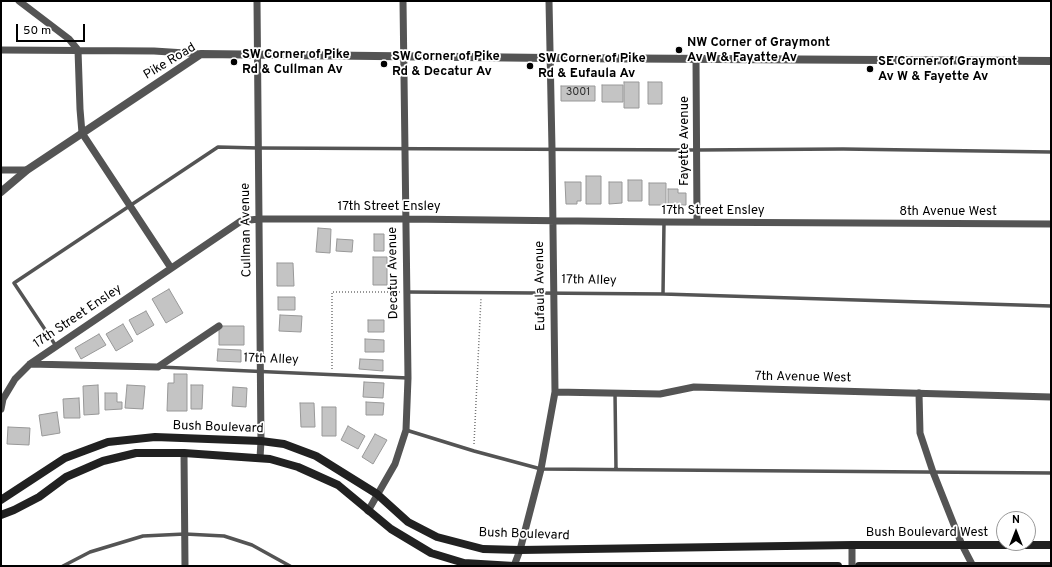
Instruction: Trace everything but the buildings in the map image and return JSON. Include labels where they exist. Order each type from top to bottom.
[{"type":"main road","name":"Bush Boulevard","points":[[1,500],[65,458],[108,442],[155,437],[261,441],[284,444],[316,456],[377,494],[408,522],[437,537],[483,549],[520,550],[852,546]]},
{"type":"main road","name":"Bush Boulevard","points":[[1,515],[39,497],[66,477],[103,461],[136,453],[184,453],[270,459],[298,467],[338,486],[391,529],[432,553],[464,563],[514,566],[838,566]]},
{"type":"main road","name":"Bush Boulevard West","points":[[852,546],[1051,544]]},
{"type":"main road","points":[[859,566],[1051,566]]},
{"type":"street","points":[[19,1],[69,39],[78,50],[82,133],[171,268]]},
{"type":"street","name":"Cullman Avenue","points":[[256,1],[260,458]]},
{"type":"street","name":"Decatur Avenue","points":[[368,511],[395,464],[406,430],[408,378],[403,1]]},
{"type":"street","name":"Eufaula Avenue","points":[[514,566],[520,550],[541,469],[554,392],[552,149],[548,1]]},
{"type":"street","points":[[1,50],[154,51],[201,54]]},
{"type":"street","name":"Pike Road","points":[[1,192],[27,170],[201,54],[1051,61]]},
{"type":"street","name":"Fayette Avenue","points":[[696,59],[697,222]]},
{"type":"street","points":[[1,170],[27,170]]},
{"type":"street","name":"17th Street Ensley","points":[[1,409],[3,399],[15,379],[30,364],[241,221],[259,219],[405,219],[846,223]]},
{"type":"street","name":"8th Avenue West","points":[[846,223],[1051,224]]},
{"type":"street","points":[[158,367],[219,326]]},
{"type":"street","name":"17th Alley","points":[[30,364],[158,367]]},
{"type":"street","name":"7th Avenue West","points":[[554,392],[660,394],[694,387],[1051,397]]},
{"type":"street","points":[[919,393],[920,433],[933,472],[962,545],[973,566]]},
{"type":"street","points":[[184,453],[185,566]]},
{"type":"street","points":[[852,546],[852,566]]},
{"type":"lane","points":[[56,346],[14,283],[218,146],[258,148],[697,150],[842,149],[1051,152]]},
{"type":"lane","points":[[663,294],[664,222]]},
{"type":"lane","name":"17th Alley","points":[[407,292],[663,294],[1051,306]]},
{"type":"lane","name":"17th Alley","points":[[158,367],[408,378]]},
{"type":"lane","points":[[615,393],[616,469]]},
{"type":"lane","points":[[406,430],[474,451],[541,469],[1051,473]]},
{"type":"lane","points":[[63,566],[90,552],[143,536],[185,534],[224,536],[252,545],[290,566]]},
{"type":"path","points":[[332,374],[332,292],[407,292]]},
{"type":"path","points":[[474,451],[481,292]]},
{"type":"place","name":"NW Corner of Graymont Av W & Fayatte Av","points":[[679,50]]},
{"type":"place","name":"SW Corner of Pike Rd & Cullman Av","points":[[234,62]]},
{"type":"place","name":"SW Corner of Pike Rd & Decatur Av","points":[[384,64]]},
{"type":"place","name":"SW Corner of Pike Rd & Eufaula Av","points":[[530,66]]},
{"type":"place","name":"SE Corner of Graymont Av W & Fayette Av","points":[[870,69]]}]
